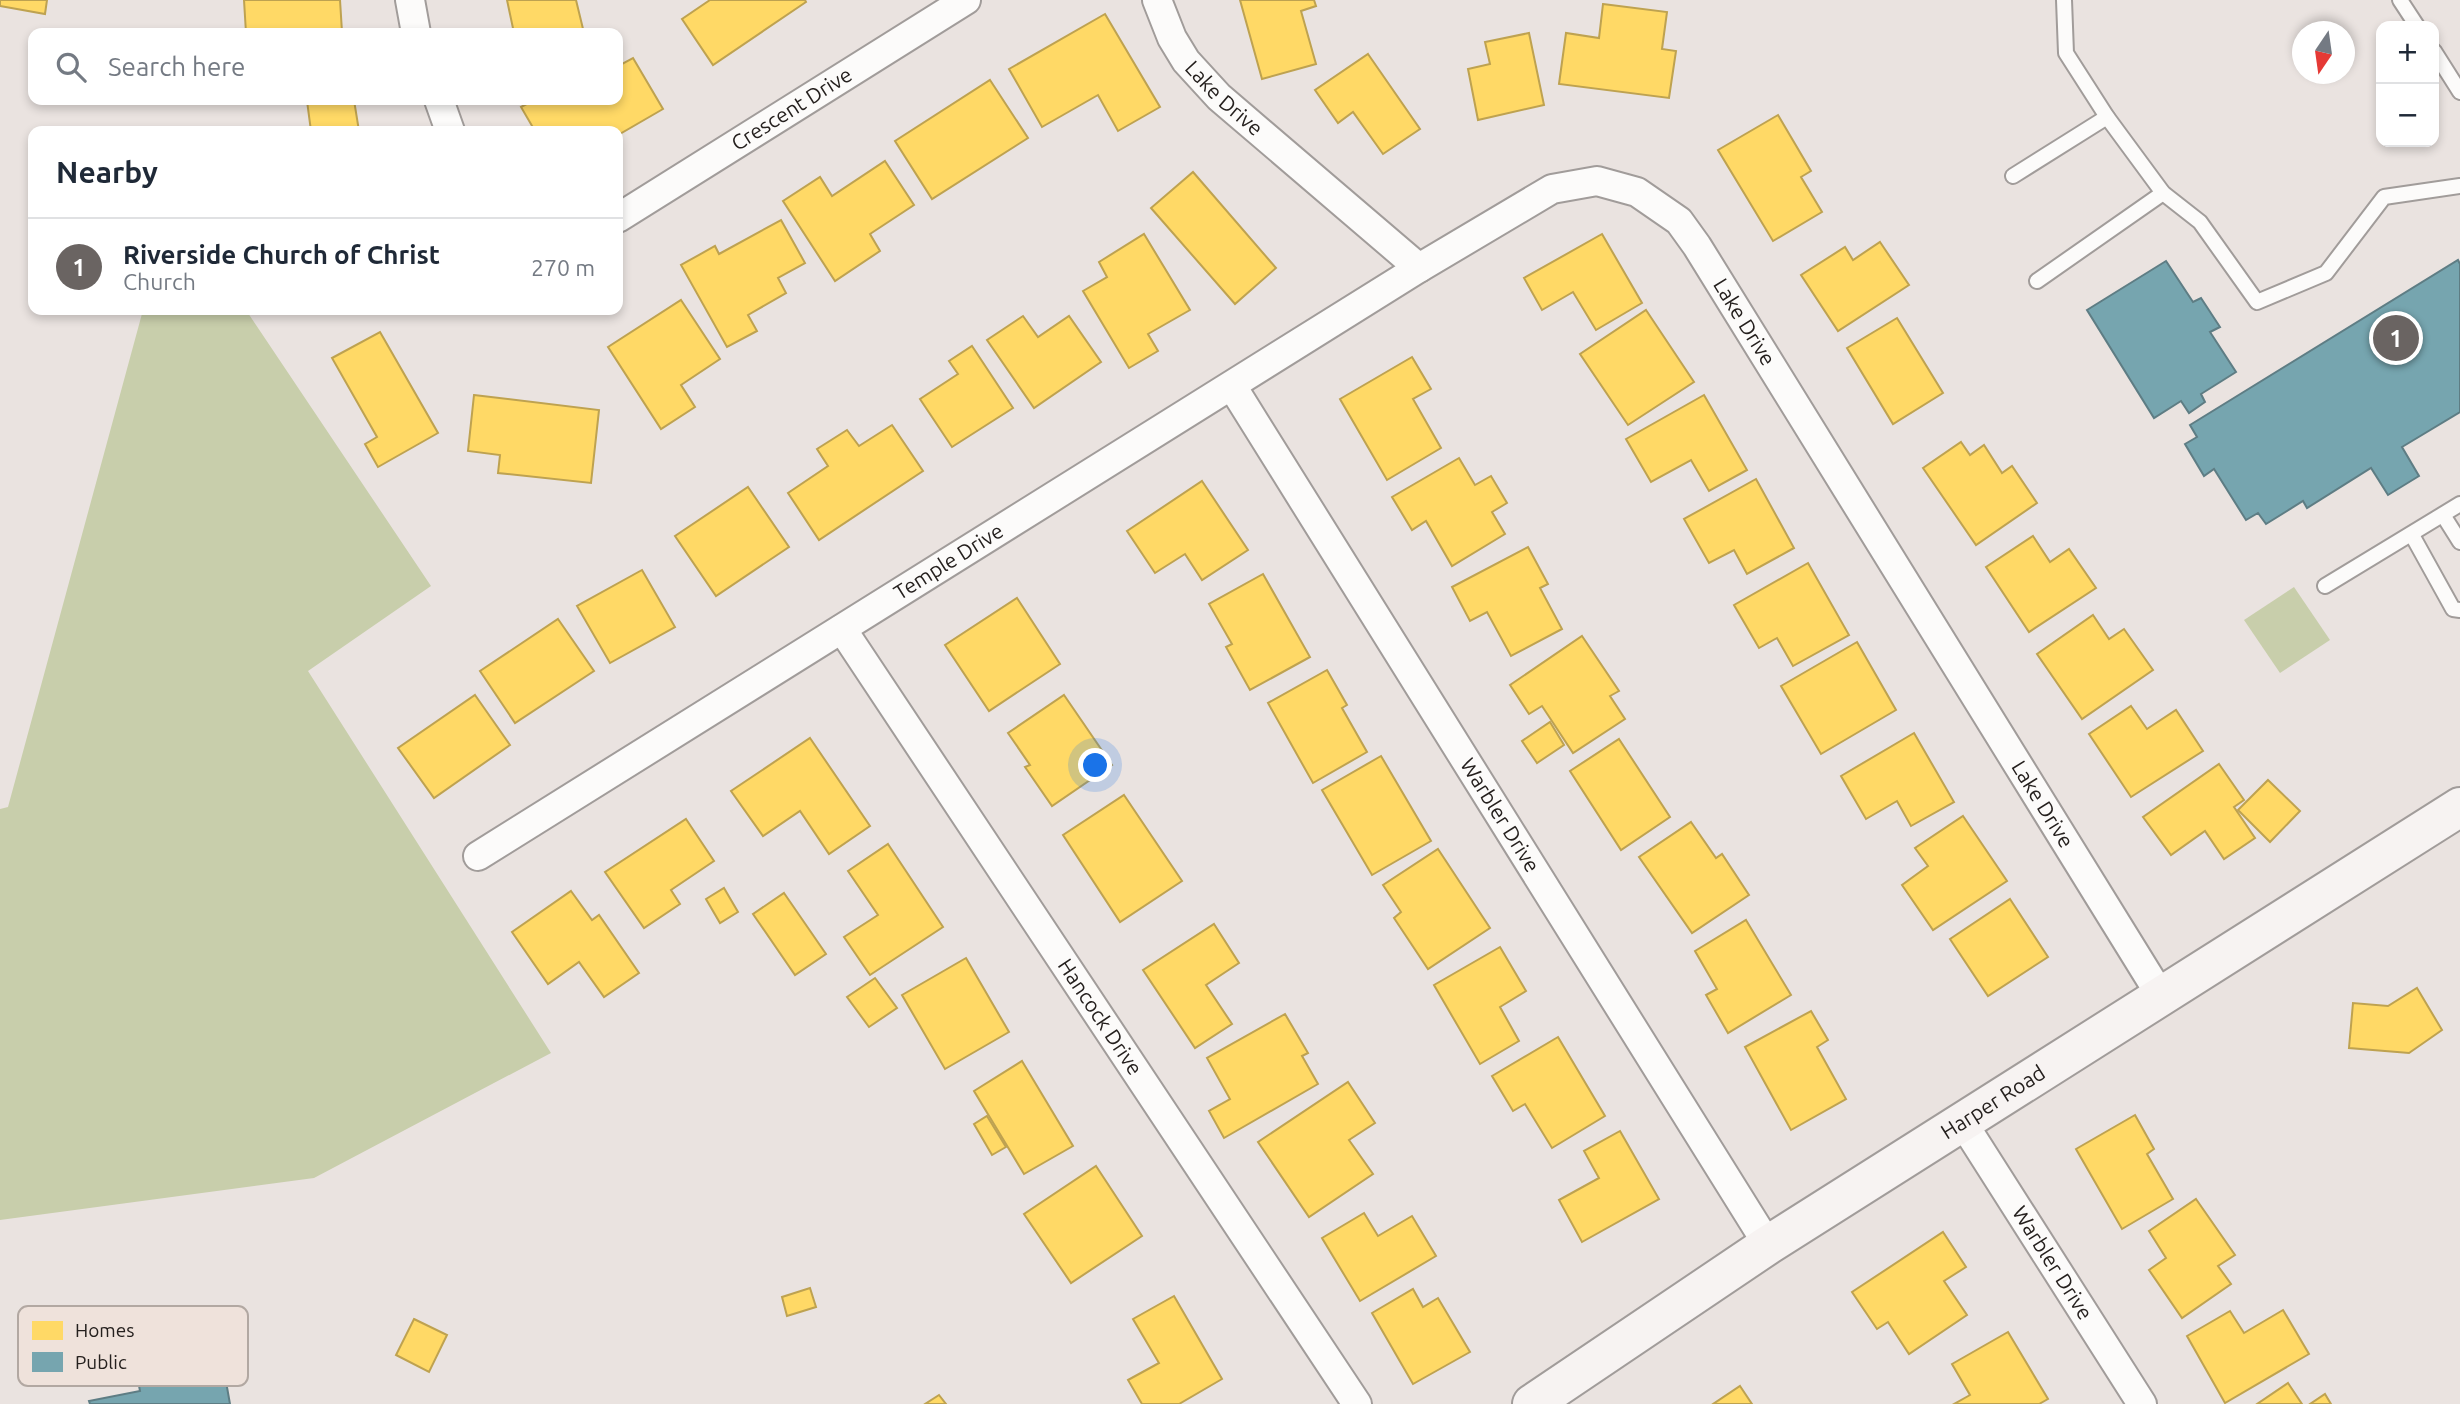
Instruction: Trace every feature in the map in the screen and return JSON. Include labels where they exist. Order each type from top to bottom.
[{"type":"main road","name":"Harper Road","points":[[1534,1404],[1768,1245],[2460,807]]},
{"type":"street","points":[[410,0],[415,28]]},
{"type":"street","name":"Crescent Drive","points":[[623,215],[966,0]]},
{"type":"street","name":"Lake Drive","points":[[1157,0],[1172,38],[1186,61],[1219,97],[1419,268],[1552,190],[1597,181],[1637,192],[1679,221],[1698,246],[2161,996]]},
{"type":"street","points":[[441,105],[448,126]]},
{"type":"street","name":"Temple Drive","points":[[478,856],[1419,268]]},
{"type":"street","name":"Warbler Drive","points":[[1231,386],[1768,1245]]},
{"type":"street","name":"Hancock Drive","points":[[842,629],[1357,1404]]},
{"type":"street","name":"Warbler Drive","points":[[1963,1123],[2142,1404]]},
{"type":"lane","points":[[2063,0],[2066,53],[2107,117],[2163,193],[2200,222],[2257,302],[2326,273],[2384,197],[2460,186]]},
{"type":"lane","points":[[2400,0],[2414,21]]},
{"type":"lane","points":[[2439,59],[2460,92]]},
{"type":"lane","points":[[2013,176],[2107,117]]},
{"type":"lane","points":[[2036,281],[2163,193]]},
{"type":"lane","points":[[2325,586],[2460,504]]},
{"type":"lane","points":[[2443,514],[2460,542]]},
{"type":"lane","points":[[2412,535],[2453,609],[2460,610]]},
{"type":"green space","points":[[142,315],[249,315],[431,586],[308,671],[551,1053],[314,1178],[0,1220],[0,809],[8,807]]},
{"type":"green space","points":[[2294,587],[2330,640],[2280,673],[2244,620]]},
{"type":"building: Homes","points":[[0,0],[47,0],[45,14],[0,6]]},
{"type":"building: Homes","points":[[244,0],[340,0],[342,28],[246,28]]},
{"type":"building: Homes","points":[[507,0],[576,0],[583,28],[513,28]]},
{"type":"building: Homes","points":[[710,0],[806,2],[713,65],[682,19]]},
{"type":"building: Homes","points":[[1240,0],[1314,0],[1316,6],[1301,11],[1316,64],[1262,79]]},
{"type":"building: Homes","points":[[1603,4],[1667,12],[1662,49],[1676,51],[1669,98],[1559,84],[1566,33],[1599,38]]},
{"type":"building: Homes","points":[[1105,14],[1160,107],[1118,131],[1098,95],[1042,127],[1009,69]]},
{"type":"building: Homes","points":[[1529,33],[1544,105],[1478,120],[1468,69],[1490,64],[1485,42]]},
{"type":"building: Homes","points":[[1368,54],[1420,129],[1383,154],[1353,112],[1338,123],[1315,90]]},
{"type":"building: Homes","points":[[633,58],[663,109],[623,132],[623,126],[532,126],[521,107],[623,105],[623,63]]},
{"type":"building: Homes","points":[[990,80],[1028,138],[932,199],[895,141]]},
{"type":"building: Homes","points":[[308,105],[355,105],[358,126],[310,126]]},
{"type":"building: Homes","points":[[1778,115],[1811,171],[1801,177],[1822,212],[1773,241],[1718,150]]},
{"type":"building: Homes","points":[[885,161],[914,205],[870,234],[880,251],[835,281],[783,201],[820,177],[832,196]]},
{"type":"building: Homes","points":[[1193,172],[1276,268],[1235,304],[1151,208]]},
{"type":"building: Homes","points":[[781,220],[805,263],[778,278],[786,293],[748,315],[757,331],[727,347],[681,265],[715,246],[719,254]]},
{"type":"building: Homes","points":[[1144,234],[1190,310],[1148,334],[1158,351],[1129,368],[1083,291],[1107,277],[1099,262]]},
{"type":"building: Homes","points":[[1602,234],[1642,303],[1596,330],[1573,292],[1542,310],[1524,278]]},
{"type":"building: Homes","points":[[1880,242],[1909,285],[1838,331],[1801,275],[1845,247],[1853,260]]},
{"type":"building: Homes","points":[[681,300],[720,359],[681,385],[695,407],[661,429],[608,347]]},
{"type":"building: Homes","points":[[1646,310],[1694,382],[1628,425],[1580,354]]},
{"type":"building: Homes","points":[[1023,316],[1038,337],[1069,316],[1101,362],[1034,408],[987,340]]},
{"type":"building: Homes","points":[[1897,318],[1943,393],[1893,424],[1847,348]]},
{"type":"building: Homes","points":[[380,332],[438,433],[378,467],[365,444],[377,437],[332,358]]},
{"type":"building: Homes","points":[[972,346],[1013,408],[952,447],[920,399],[958,374],[949,361]]},
{"type":"building: Homes","points":[[1412,357],[1431,389],[1413,399],[1441,448],[1387,480],[1340,399]]},
{"type":"building: Homes","points":[[474,395],[599,410],[591,483],[498,473],[500,455],[468,451]]},
{"type":"building: Homes","points":[[1704,395],[1747,470],[1709,491],[1691,460],[1651,482],[1626,439]]},
{"type":"building: Homes","points":[[892,425],[923,471],[819,540],[788,493],[828,466],[817,449],[847,430],[859,446]]},
{"type":"building: Homes","points":[[1961,442],[1970,455],[1984,445],[2002,473],[2012,466],[2037,503],[1976,545],[1923,468]]},
{"type":"building: Homes","points":[[1459,458],[1475,485],[1491,476],[1507,503],[1492,512],[1505,534],[1452,566],[1426,521],[1412,530],[1392,497]]},
{"type":"building: Homes","points":[[1756,479],[1794,548],[1747,574],[1734,550],[1709,563],[1684,519]]},
{"type":"building: Homes","points":[[1202,481],[1248,550],[1202,580],[1185,554],[1155,573],[1127,531]]},
{"type":"building: Homes","points":[[748,487],[789,547],[716,596],[675,536]]},
{"type":"building: Homes","points":[[2033,536],[2050,562],[2069,549],[2096,588],[2029,632],[1986,567]]},
{"type":"building: Homes","points":[[1528,547],[1548,584],[1540,588],[1562,629],[1511,656],[1487,612],[1470,621],[1452,587]]},
{"type":"building: Homes","points":[[1808,563],[1849,635],[1793,666],[1777,638],[1759,648],[1734,605]]},
{"type":"building: Homes","points":[[642,570],[675,627],[610,663],[577,606]]},
{"type":"building: Homes","points":[[1263,574],[1310,657],[1250,690],[1226,647],[1232,644],[1209,604]]},
{"type":"building: Homes","points":[[1017,598],[1060,664],[989,711],[945,645]]},
{"type":"building: Homes","points":[[2093,615],[2109,639],[2124,629],[2153,670],[2082,719],[2037,654]]},
{"type":"building: Homes","points":[[558,619],[594,671],[515,723],[480,671]]},
{"type":"building: Homes","points":[[1582,636],[1619,691],[1610,696],[1625,719],[1573,753],[1542,706],[1529,714],[1510,685]]},
{"type":"building: Homes","points":[[1857,642],[1896,710],[1821,754],[1781,686]]},
{"type":"building: Homes","points":[[1327,670],[1347,705],[1342,708],[1367,752],[1313,783],[1268,703]]},
{"type":"building: Homes","points":[[475,695],[510,745],[434,798],[398,748]]},
{"type":"building: Homes","points":[[1064,695],[1112,765],[1052,806],[1025,767],[1030,765],[1008,733]]},
{"type":"building: Homes","points":[[2131,706],[2147,729],[2176,710],[2203,751],[2131,797],[2089,734]]},
{"type":"building: Homes","points":[[1550,722],[1564,745],[1537,763],[1522,741]]},
{"type":"building: Homes","points":[[1914,733],[1954,802],[1911,826],[1897,801],[1866,819],[1841,776]]},
{"type":"building: Homes","points":[[810,738],[870,826],[829,854],[800,811],[763,836],[731,791]]},
{"type":"building: Homes","points":[[1619,739],[1670,817],[1621,850],[1570,771]]},
{"type":"building: Homes","points":[[1381,756],[1431,841],[1372,875],[1322,790]]},
{"type":"building: Homes","points":[[2219,764],[2244,800],[2234,807],[2255,838],[2224,859],[2205,831],[2171,855],[2143,817]]},
{"type":"building: Homes","points":[[2268,780],[2300,811],[2270,842],[2238,810]]},
{"type":"building: Homes","points":[[1124,795],[1182,881],[1120,922],[1063,835]]},
{"type":"building: Homes","points":[[1963,816],[2007,881],[1933,930],[1902,885],[1928,866],[1915,848]]},
{"type":"building: Homes","points":[[686,819],[714,861],[671,890],[680,904],[644,928],[605,872]]},
{"type":"building: Homes","points":[[1691,822],[1716,858],[1722,854],[1749,895],[1692,933],[1639,857]]},
{"type":"building: Homes","points":[[888,844],[943,927],[870,975],[844,937],[878,915],[848,871]]},
{"type":"building: Homes","points":[[1438,849],[1490,928],[1428,969],[1394,918],[1401,912],[1383,885]]},
{"type":"building: Homes","points":[[724,888],[738,912],[720,923],[706,899]]},
{"type":"building: Homes","points":[[571,891],[592,920],[599,915],[639,973],[604,997],[579,962],[548,984],[512,932]]},
{"type":"building: Homes","points":[[784,893],[826,954],[795,975],[753,914]]},
{"type":"building: Homes","points":[[2010,899],[2048,957],[1988,996],[1950,939]]},
{"type":"building: Homes","points":[[1746,920],[1791,995],[1728,1033],[1706,995],[1717,989],[1695,951]]},
{"type":"building: Homes","points":[[1214,924],[1239,963],[1206,985],[1232,1024],[1195,1048],[1143,970]]},
{"type":"building: Homes","points":[[1500,947],[1526,991],[1500,1007],[1519,1041],[1480,1064],[1434,985]]},
{"type":"building: Homes","points":[[966,958],[1009,1032],[945,1069],[902,995]]},
{"type":"building: Homes","points":[[875,978],[897,1008],[869,1027],[847,997]]},
{"type":"building: Homes","points":[[2417,988],[2442,1030],[2409,1053],[2349,1048],[2353,1003],[2388,1006]]},
{"type":"building: Homes","points":[[1811,1011],[1828,1040],[1817,1047],[1846,1099],[1791,1130],[1745,1047]]},
{"type":"building: Homes","points":[[1285,1014],[1308,1053],[1302,1056],[1318,1084],[1224,1138],[1209,1111],[1230,1099],[1207,1058]]},
{"type":"building: Homes","points":[[1558,1037],[1605,1116],[1552,1148],[1525,1104],[1513,1111],[1492,1076]]},
{"type":"building: Homes","points":[[1022,1061],[1073,1146],[1024,1174],[974,1091]]},
{"type":"building: Homes","points":[[1348,1082],[1375,1123],[1349,1140],[1373,1174],[1309,1217],[1258,1142]]},
{"type":"building: Homes","points":[[2135,1115],[2154,1149],[2147,1154],[2173,1199],[2122,1229],[2076,1149]]},
{"type":"building: Homes","points":[[987,1116],[1006,1147],[992,1155],[974,1124]]},
{"type":"building: Homes","points":[[1620,1131],[1659,1199],[1582,1242],[1559,1200],[1599,1178],[1584,1151]]},
{"type":"building: Homes","points":[[1096,1166],[1142,1236],[1071,1283],[1024,1214]]},
{"type":"building: Homes","points":[[2196,1199],[2235,1255],[2218,1266],[2231,1284],[2182,1318],[2149,1270],[2166,1258],[2149,1231]]},
{"type":"building: Homes","points":[[1364,1213],[1378,1236],[1412,1216],[1436,1256],[1360,1301],[1322,1238]]},
{"type":"building: Homes","points":[[1943,1232],[1966,1267],[1944,1281],[1967,1315],[1909,1354],[1888,1322],[1877,1329],[1852,1292]]},
{"type":"building: Homes","points":[[810,1288],[816,1307],[787,1316],[782,1297]]},
{"type":"building: Homes","points":[[1413,1289],[1423,1307],[1438,1298],[1470,1352],[1413,1384],[1372,1313]]},
{"type":"building: Homes","points":[[1174,1296],[1222,1379],[1179,1404],[1142,1404],[1128,1380],[1159,1363],[1133,1319]]},
{"type":"building: Homes","points":[[2283,1310],[2309,1354],[2225,1403],[2187,1336],[2230,1311],[2244,1333]]},
{"type":"building: Homes","points":[[414,1319],[447,1335],[429,1372],[396,1355]]},
{"type":"building: Homes","points":[[2008,1332],[2048,1399],[2039,1404],[1954,1404],[1970,1395],[1952,1364]]},
{"type":"building: Homes","points":[[2288,1383],[2302,1404],[2257,1404]]},
{"type":"building: Homes","points":[[1740,1386],[1752,1404],[1713,1404]]},
{"type":"building: Homes","points":[[2325,1394],[2331,1404],[2310,1404]]},
{"type":"building: Homes","points":[[939,1395],[946,1404],[925,1404]]},
{"type":"building: Public","points":[[2458,260],[2460,412],[2402,447],[2419,476],[2388,495],[2371,468],[2307,508],[2303,501],[2266,524],[2258,513],[2246,520],[2214,469],[2204,476],[2185,444],[2197,437],[2190,425]]},
{"type":"building: Public","points":[[2166,261],[2193,302],[2201,298],[2220,327],[2210,332],[2236,372],[2201,394],[2205,402],[2189,413],[2181,401],[2154,418],[2087,310]]},
{"type":"building: Public","points":[[139,1386],[227,1386],[230,1404],[90,1404],[89,1401],[140,1391]]},
{"type":"place","name":"Riverside Church of Christ","points":[[2396,338]]}]
